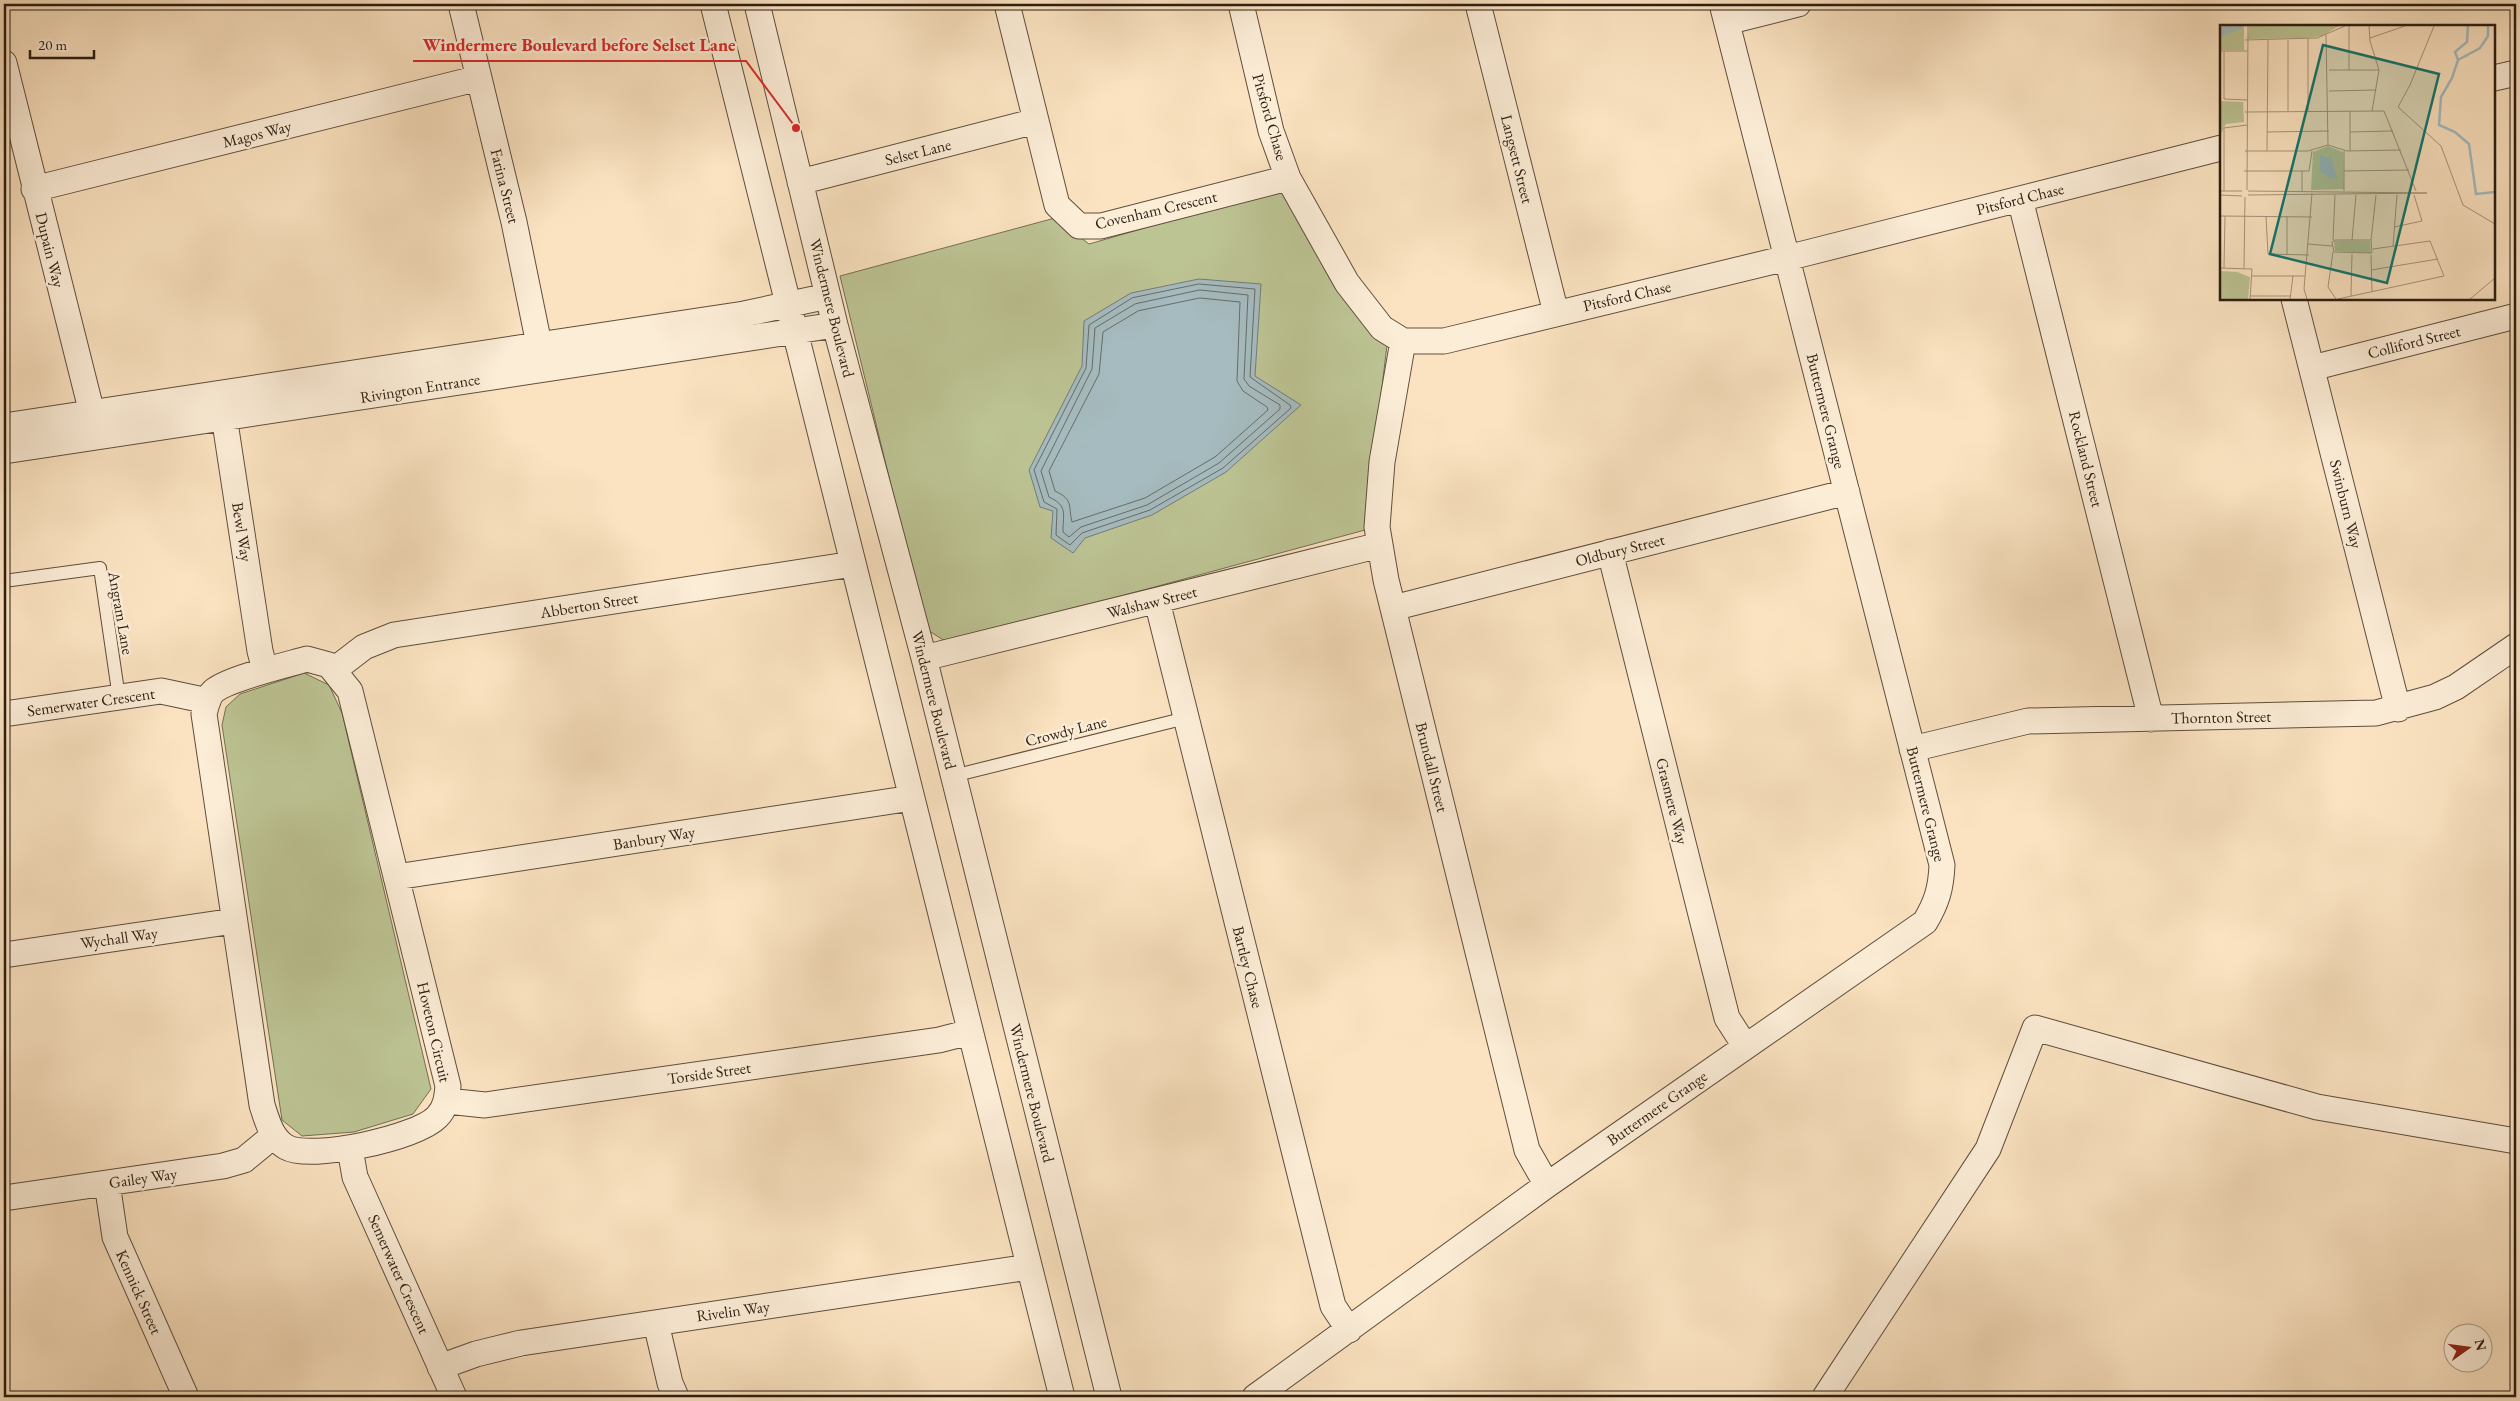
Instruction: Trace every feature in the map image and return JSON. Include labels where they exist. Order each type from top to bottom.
[{"type":"street","name":"Farina Street","points":[[461,4],[514,222],[544,370]]},
{"type":"street","points":[[713,4],[1062,1397]]},
{"type":"street","name":"Windermere Boulevard","points":[[757,4],[835,324],[924,658],[1108,1397]]},
{"type":"street","name":"Covenham Crescent","points":[[1007,4],[1057,205],[1079,226],[1102,226],[1288,178]]},
{"type":"street","name":"Pitsford Chase","points":[[1241,4],[1272,131],[1288,178],[1347,284],[1382,328],[1404,341],[1444,340],[1787,258],[2220,148]]},
{"type":"street","name":"Langsett Street","points":[[1478,4],[1556,313]]},
{"type":"street","points":[[1725,13],[1798,4]]},
{"type":"street","name":"Buttermere Grange","points":[[1255,1397],[1547,1185],[1925,922],[1937,901],[1941,886],[1942,865],[1725,13]]},
{"type":"street","name":"Dupain Way","points":[[4,62],[34,189],[98,438]]},
{"type":"street","points":[[2495,78],[2516,73]]},
{"type":"street","name":"Magos Way","points":[[34,189],[479,78]]},
{"type":"street","name":"Selset Lane","points":[[800,182],[1036,121]]},
{"type":"street","name":"Rockland Street","points":[[2020,199],[2151,718]]},
{"type":"street","name":"Rivington Entrance","points":[[4,426],[744,314],[828,296]]},
{"type":"street","name":"Swinburn Way","points":[[2294,300],[2398,709]]},
{"type":"street","name":"Colliford Street","points":[[2312,368],[2516,316]]},
{"type":"street","name":"Rivington Entrance","points":[[4,451],[795,332],[835,324]]},
{"type":"street","name":"Brundall Street","points":[[1404,341],[1382,462],[1377,527],[1380,545],[1393,608],[1527,1150],[1547,1185]]},
{"type":"street","name":"Bewl Way","points":[[221,393],[260,650],[265,670]]},
{"type":"street","name":"Oldbury Street","points":[[1393,608],[1847,492]]},
{"type":"street","name":"Walshaw Street","points":[[924,658],[1380,545]]},
{"type":"street","name":"Grasmere Way","points":[[1610,552],[1727,1018],[1745,1046]]},
{"type":"street","name":"Abberton Street","points":[[334,670],[364,647],[394,635],[853,564]]},
{"type":"street","name":"Bartley Chase","points":[[1157,601],[1333,1306],[1349,1330]]},
{"type":"street","name":"Thornton Street","points":[[1912,749],[2028,721],[2376,714],[2398,709],[2456,687],[2516,646]]},
{"type":"street","name":"Hoveton Circuit","points":[[208,701],[215,690],[265,670],[307,659],[329,665],[350,691],[448,1086],[447,1101],[436,1118],[414,1129],[350,1149],[301,1152],[286,1147],[273,1136]]},
{"type":"street","name":"Semerwater Crescent","points":[[4,714],[161,692],[208,701]]},
{"type":"street","points":[[208,701],[204,714],[234,922],[262,1105],[273,1136]]},
{"type":"street","name":"Banbury Way","points":[[396,877],[912,798]]},
{"type":"street","name":"Wychall Way","points":[[4,955],[234,922]]},
{"type":"street","points":[[1825,1397],[1988,1149],[2035,1028],[2317,1107],[2516,1141]]},
{"type":"street","name":"Torside Street","points":[[447,1101],[485,1105],[939,1040],[970,1032]]},
{"type":"street","name":"Gailey Way","points":[[4,1198],[223,1166],[244,1160],[273,1136]]},
{"type":"street","name":"Semerwater Crescent","points":[[350,1149],[355,1177],[454,1397]]},
{"type":"street","name":"Kennick Street","points":[[107,1183],[115,1237],[186,1397]]},
{"type":"street","name":"Rivelin Way","points":[[440,1367],[476,1354],[521,1343],[1029,1268]]},
{"type":"street","points":[[656,1323],[670,1384],[676,1397]]},
{"type":"lane","name":"Angram Lane","points":[[4,582],[100,568],[119,698]]},
{"type":"lane","name":"Crowdy Lane","points":[[953,776],[1186,718]]},
{"type":"green space","points":[[1284,188],[1387,345],[1365,530],[948,643],[926,629],[840,276],[1055,218],[1089,244]]},
{"type":"green space","points":[[304,673],[329,685],[342,713],[431,1089],[413,1114],[354,1132],[302,1136],[282,1120],[222,725],[226,707],[240,694]]},
{"type":"water","points":[[1199,279],[1261,284],[1255,376],[1301,405],[1226,472],[1152,515],[1085,538],[1073,553],[1051,538],[1053,511],[1040,507],[1029,470],[1082,366],[1084,321],[1131,293]]},
{"type":"place","name":"Windermere Boulevard before Selset Lane","points":[[796,128]]}]
